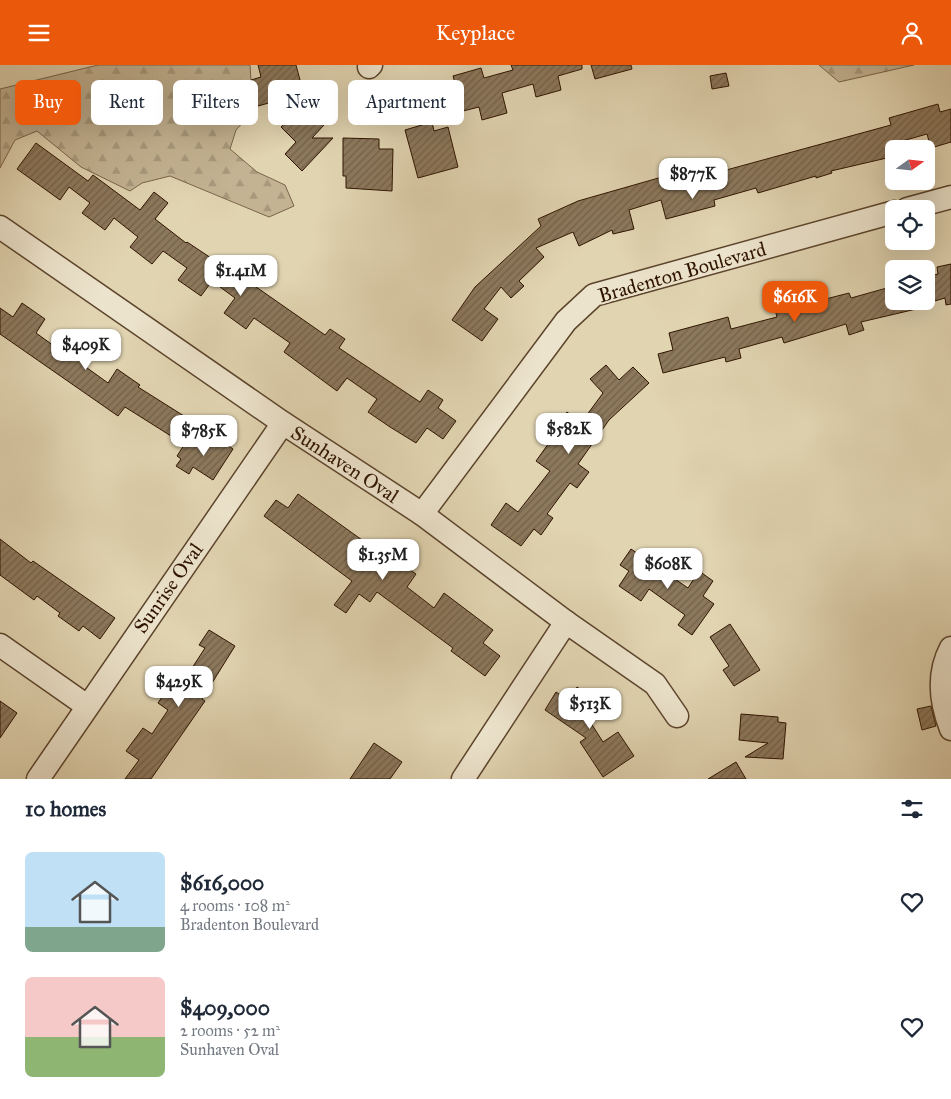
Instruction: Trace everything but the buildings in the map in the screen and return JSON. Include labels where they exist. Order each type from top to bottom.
[{"type":"street","points":[[935,201],[951,197]]},
{"type":"street","name":"Bradenton Boulevard","points":[[422,514],[566,321],[594,295],[885,214]]},
{"type":"street","name":"Sunhaven Oval","points":[[0,227],[283,423],[422,514],[566,622],[655,684],[677,716]]},
{"type":"street","name":"Sunrise Oval","points":[[38,779],[87,705],[283,423]]},
{"type":"street","points":[[463,779],[566,622]]},
{"type":"street","points":[[0,645],[87,705]]},
{"type":"street","points":[[951,647],[943,662],[940,684],[946,717],[951,729]]},
{"type":"green space","points":[[98,65],[250,65],[251,80],[173,80],[173,125],[241,125],[236,130],[230,149],[257,172],[285,185],[294,206],[269,217],[170,176],[142,183],[130,191],[81,167],[37,131],[15,140],[0,168],[0,89],[15,85],[15,125],[81,125],[81,80],[37,80]]},
{"type":"green space","points":[[819,65],[914,65],[839,82]]}]
